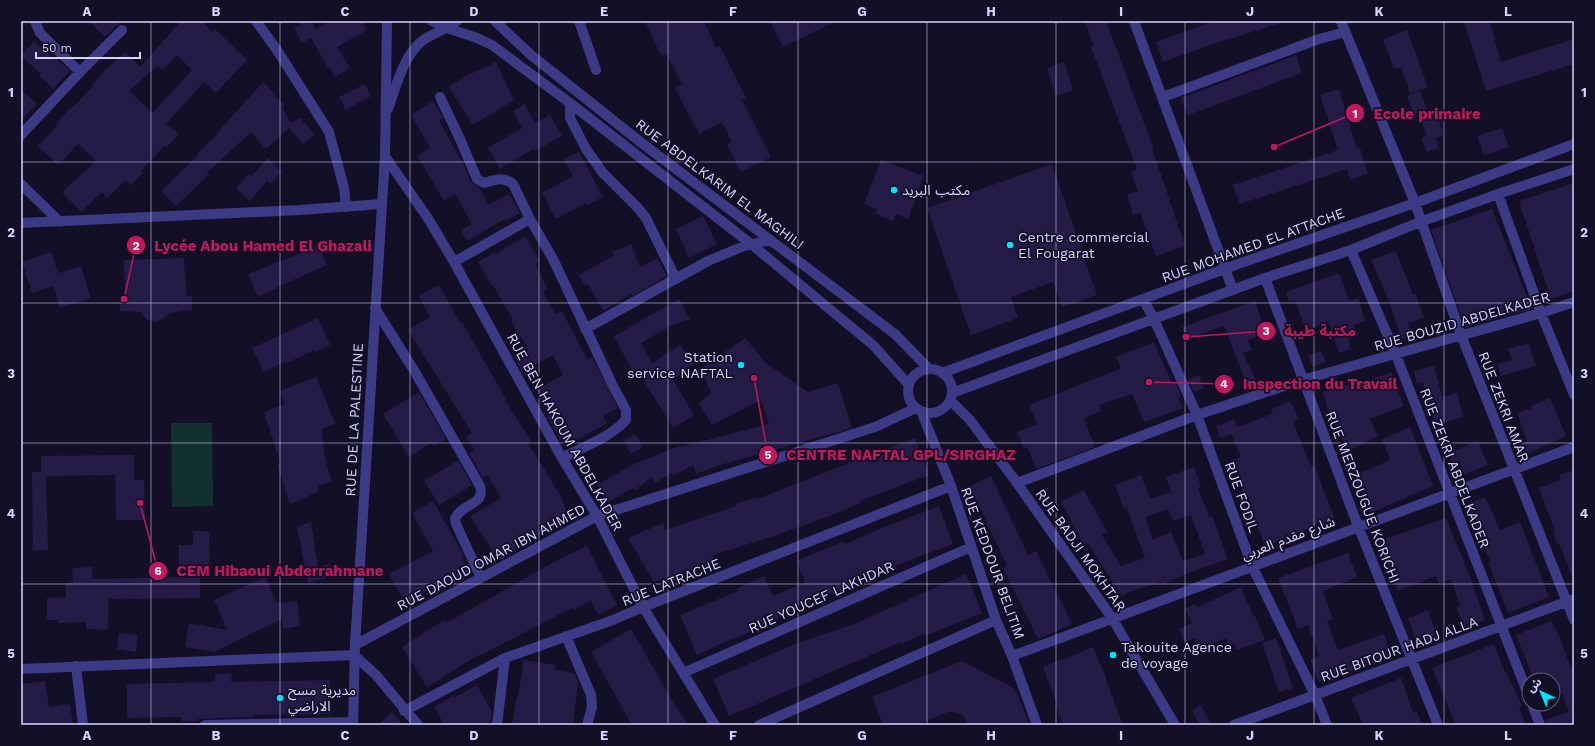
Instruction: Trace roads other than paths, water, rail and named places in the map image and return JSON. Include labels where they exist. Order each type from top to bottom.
[{"type":"street","points":[[35,21],[40,33],[80,72]]},
{"type":"street","points":[[256,21],[277,50],[328,132],[344,188],[346,207]]},
{"type":"street","name":"RUE DE LA PALESTINE","points":[[353,723],[354,650],[385,156],[387,21]]},
{"type":"street","points":[[432,21],[447,28],[477,38],[492,46],[570,103],[751,244],[873,345],[909,385]]},
{"type":"street","points":[[385,117],[404,67],[412,52],[423,41],[457,21]]},
{"type":"street","name":"RUE ABDELKARIM EL MAGHILI","points":[[495,21],[531,55],[643,144],[895,334],[929,369]]},
{"type":"street","points":[[579,21],[596,70]]},
{"type":"street","points":[[1134,21],[1163,97],[1232,290]]},
{"type":"street","name":"RUE ZEKRI AMAR","points":[[1341,21],[1414,202],[1461,335],[1513,468],[1571,600],[1574,620]]},
{"type":"street","points":[[21,135],[122,30]]},
{"type":"street","points":[[1163,97],[1319,39],[1345,32]]},
{"type":"street","points":[[440,97],[458,132],[477,179],[484,183],[503,178],[513,184],[530,219],[553,259],[585,329],[626,410],[626,420],[610,434],[562,458]]},
{"type":"street","points":[[570,103],[570,118],[586,149],[603,173],[646,218],[676,279]]},
{"type":"street","name":"RUE MOHAMED EL ATTACHE","points":[[942,373],[1225,269],[1574,144]]},
{"type":"street","name":"RUE BEN HAKOUM ABDELKADER","points":[[385,156],[429,220],[454,262],[562,458],[597,516],[643,607],[715,725]]},
{"type":"street","points":[[951,397],[1232,290],[1351,250],[1420,222],[1574,169]]},
{"type":"street","points":[[21,184],[60,222]]},
{"type":"street","points":[[1498,194],[1541,313],[1574,395]]},
{"type":"street","points":[[21,223],[381,204]]},
{"type":"street","points":[[454,262],[530,219]]},
{"type":"street","points":[[585,329],[708,261],[751,244],[770,240]]},
{"type":"street","name":"RUE ZEKRI ABDELKADER","points":[[1351,250],[1396,355],[1521,677]]},
{"type":"street","name":"RUE MERZOUGUE KORICHI","points":[[1265,278],[1358,526],[1438,725]]},
{"type":"street","name":"RUE FODIL","points":[[1143,299],[1154,319],[1197,415],[1252,566],[1327,725]]},
{"type":"street","name":"RUE BOUZID ABDELKADER","points":[[1017,483],[1197,415],[1302,380],[1396,355],[1574,302]]},
{"type":"street","points":[[375,308],[415,372],[480,486],[482,493],[481,496],[473,503],[460,510],[455,519],[481,578]]},
{"type":"street","points":[[922,370],[936,370],[942,373],[950,382],[951,397],[946,406],[935,413],[919,410],[909,398],[909,385],[922,370]]},
{"type":"street","name":"RUE BADJI MOKHTAR","points":[[951,397],[1017,483],[1112,618],[1175,725]]},
{"type":"street","name":"RUE DAOUD OMAR IBN AHMED","points":[[354,650],[481,578],[597,516],[875,427],[919,410]]},
{"type":"street","name":"RUE KEDDOUR BELITIM","points":[[919,410],[951,486],[996,620],[1012,656],[1037,725]]},
{"type":"street","name":"شارع مقدم العربي","points":[[1012,656],[1574,446]]},
{"type":"street","name":"RUE LATRACHE","points":[[404,711],[505,658],[613,620],[951,486]]},
{"type":"street","name":"RUE YOUCEF LAKHDAR","points":[[683,673],[971,547]]},
{"type":"street","name":"RUE BITOUR HADJ ALLA","points":[[1234,725],[1571,600]]},
{"type":"street","points":[[759,725],[996,620]]},
{"type":"street","points":[[566,636],[592,695],[592,707],[587,725]]},
{"type":"street","points":[[21,669],[354,650],[404,711],[418,725]]},
{"type":"street","points":[[497,725],[505,658]]},
{"type":"street","points":[[76,666],[83,725]]},
{"type":"street","points":[[1535,712],[1540,725]]},
{"type":"street","points":[[205,725],[353,723]]},
{"type":"place","name":"Ecole primaire","points":[[1274,147]]},
{"type":"place","name":"مكتب البريد","points":[[894,190]]},
{"type":"place","name":"Centre commercial El Fougarat","points":[[1010,245]]},
{"type":"place","name":"Lycée Abou Hamed El Ghazali","points":[[124,299]]},
{"type":"place","name":"مكتبة طيبة","points":[[1186,337]]},
{"type":"place","name":"Station service NAFTAL","points":[[741,365]]},
{"type":"place","name":"CENTRE NAFTAL GPL/SIRGHAZ","points":[[754,378]]},
{"type":"place","name":"Inspection du Travail","points":[[1149,382]]},
{"type":"place","name":"CEM Hibaoui Abderrahmane","points":[[140,503]]},
{"type":"place","name":"Takouite Agence de voyage","points":[[1113,655]]},
{"type":"place","name":"مديرية مسح الاراضي","points":[[280,698]]}]
